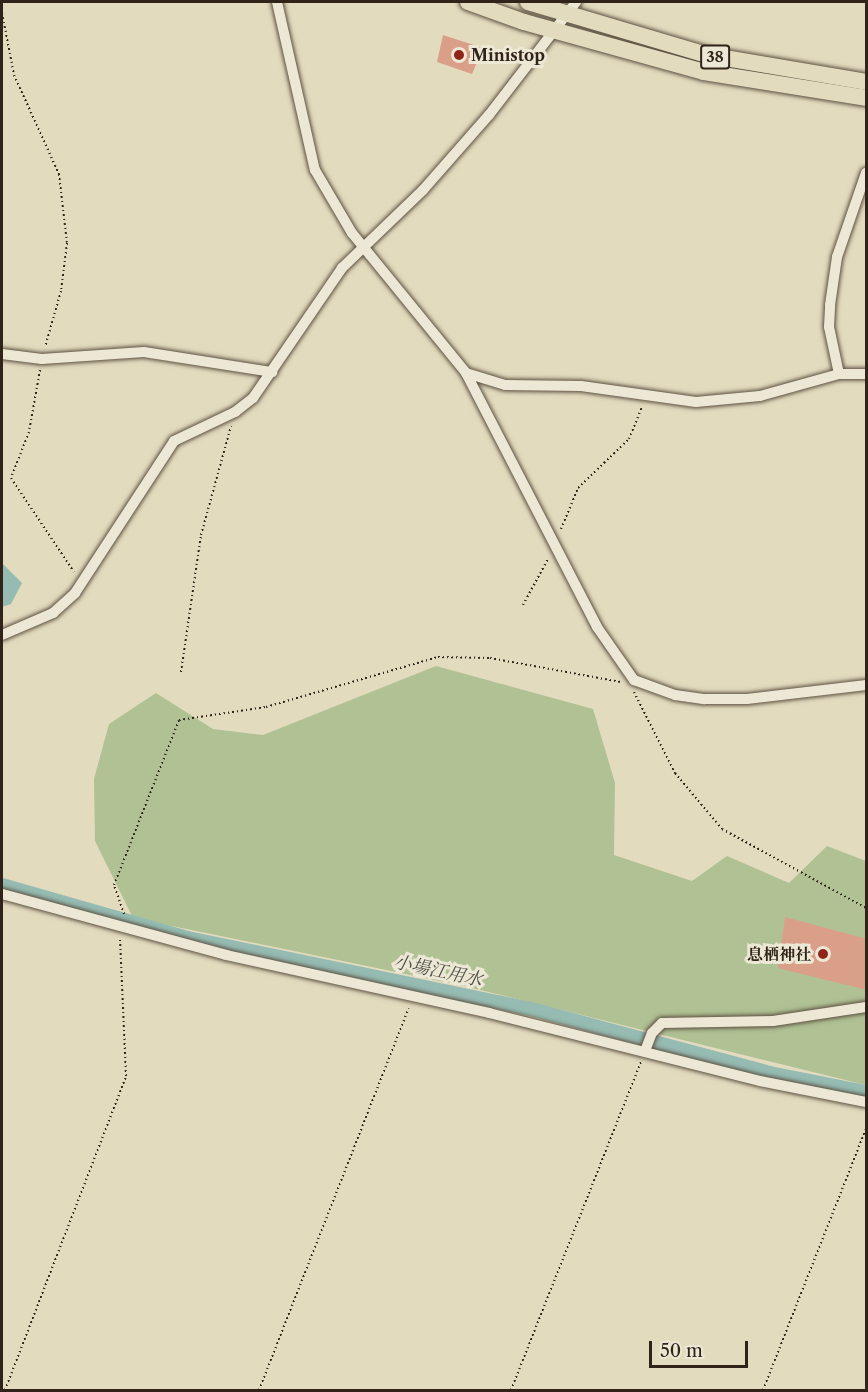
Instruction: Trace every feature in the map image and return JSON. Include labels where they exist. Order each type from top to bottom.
[{"type":"main road","name":"38","points":[[468,2],[552,30],[704,72],[867,98]]},
{"type":"main road","name":"38","points":[[528,2],[572,8],[707,55],[867,82]]},
{"type":"street","points":[[277,2],[315,170],[363,245],[466,373],[556,541],[597,627],[634,680],[652,688],[705,699],[747,699],[867,685]]},
{"type":"street","points":[[2,635],[53,613],[75,593],[167,448],[183,436],[235,412],[253,398],[320,298],[363,245],[423,190],[475,131],[552,30],[572,8]]},
{"type":"street","points":[[839,374],[829,327],[830,305],[837,257],[867,173]]},
{"type":"street","points":[[2,354],[42,359],[144,352],[272,372]]},
{"type":"street","points":[[466,373],[505,385],[581,386],[696,402],[760,396],[839,374],[867,374]]},
{"type":"street","points":[[2,894],[120,928],[646,1048],[760,1081],[867,1102]]},
{"type":"street","points":[[646,1048],[652,1033],[662,1023],[773,1021],[867,1007]]},
{"type":"path","points":[[2,13],[14,75],[58,174],[67,243],[61,291],[42,359],[29,432],[11,478],[26,494],[80,582]]},
{"type":"path","points":[[523,605],[556,541],[578,488],[629,439],[646,396]]},
{"type":"path","points":[[181,672],[201,535],[235,412]]},
{"type":"path","points":[[124,915],[114,885],[180,720],[266,707],[438,657],[490,658],[630,684],[675,773],[722,829],[867,908]]},
{"type":"path","points":[[5,1390],[126,1076],[120,928]]},
{"type":"path","points":[[259,1390],[413,995]]},
{"type":"path","points":[[511,1390],[646,1048]]},
{"type":"path","points":[[763,1390],[867,1129]]},
{"type":"green space","points":[[436,666],[593,709],[615,783],[614,855],[692,881],[727,856],[789,883],[827,846],[866,861],[866,1085],[464,986],[133,918],[95,841],[94,779],[109,724],[156,693],[213,729],[263,735]]},
{"type":"water","points":[[2,563],[22,583],[11,604],[2,607]]},
{"type":"building","name":"Ministop","points":[[443,35],[483,48],[472,74],[437,62]]},
{"type":"building","name":"息栖神社","points":[[785,917],[867,939],[867,990],[778,968]]},
{"type":"waterway","name":"小場江用水","points":[[2,885],[188,938],[535,1010],[770,1073],[866,1092]]},
{"type":"place","name":"Ministop","points":[[459,55]]},
{"type":"place","name":"息栖神社","points":[[823,954]]}]
